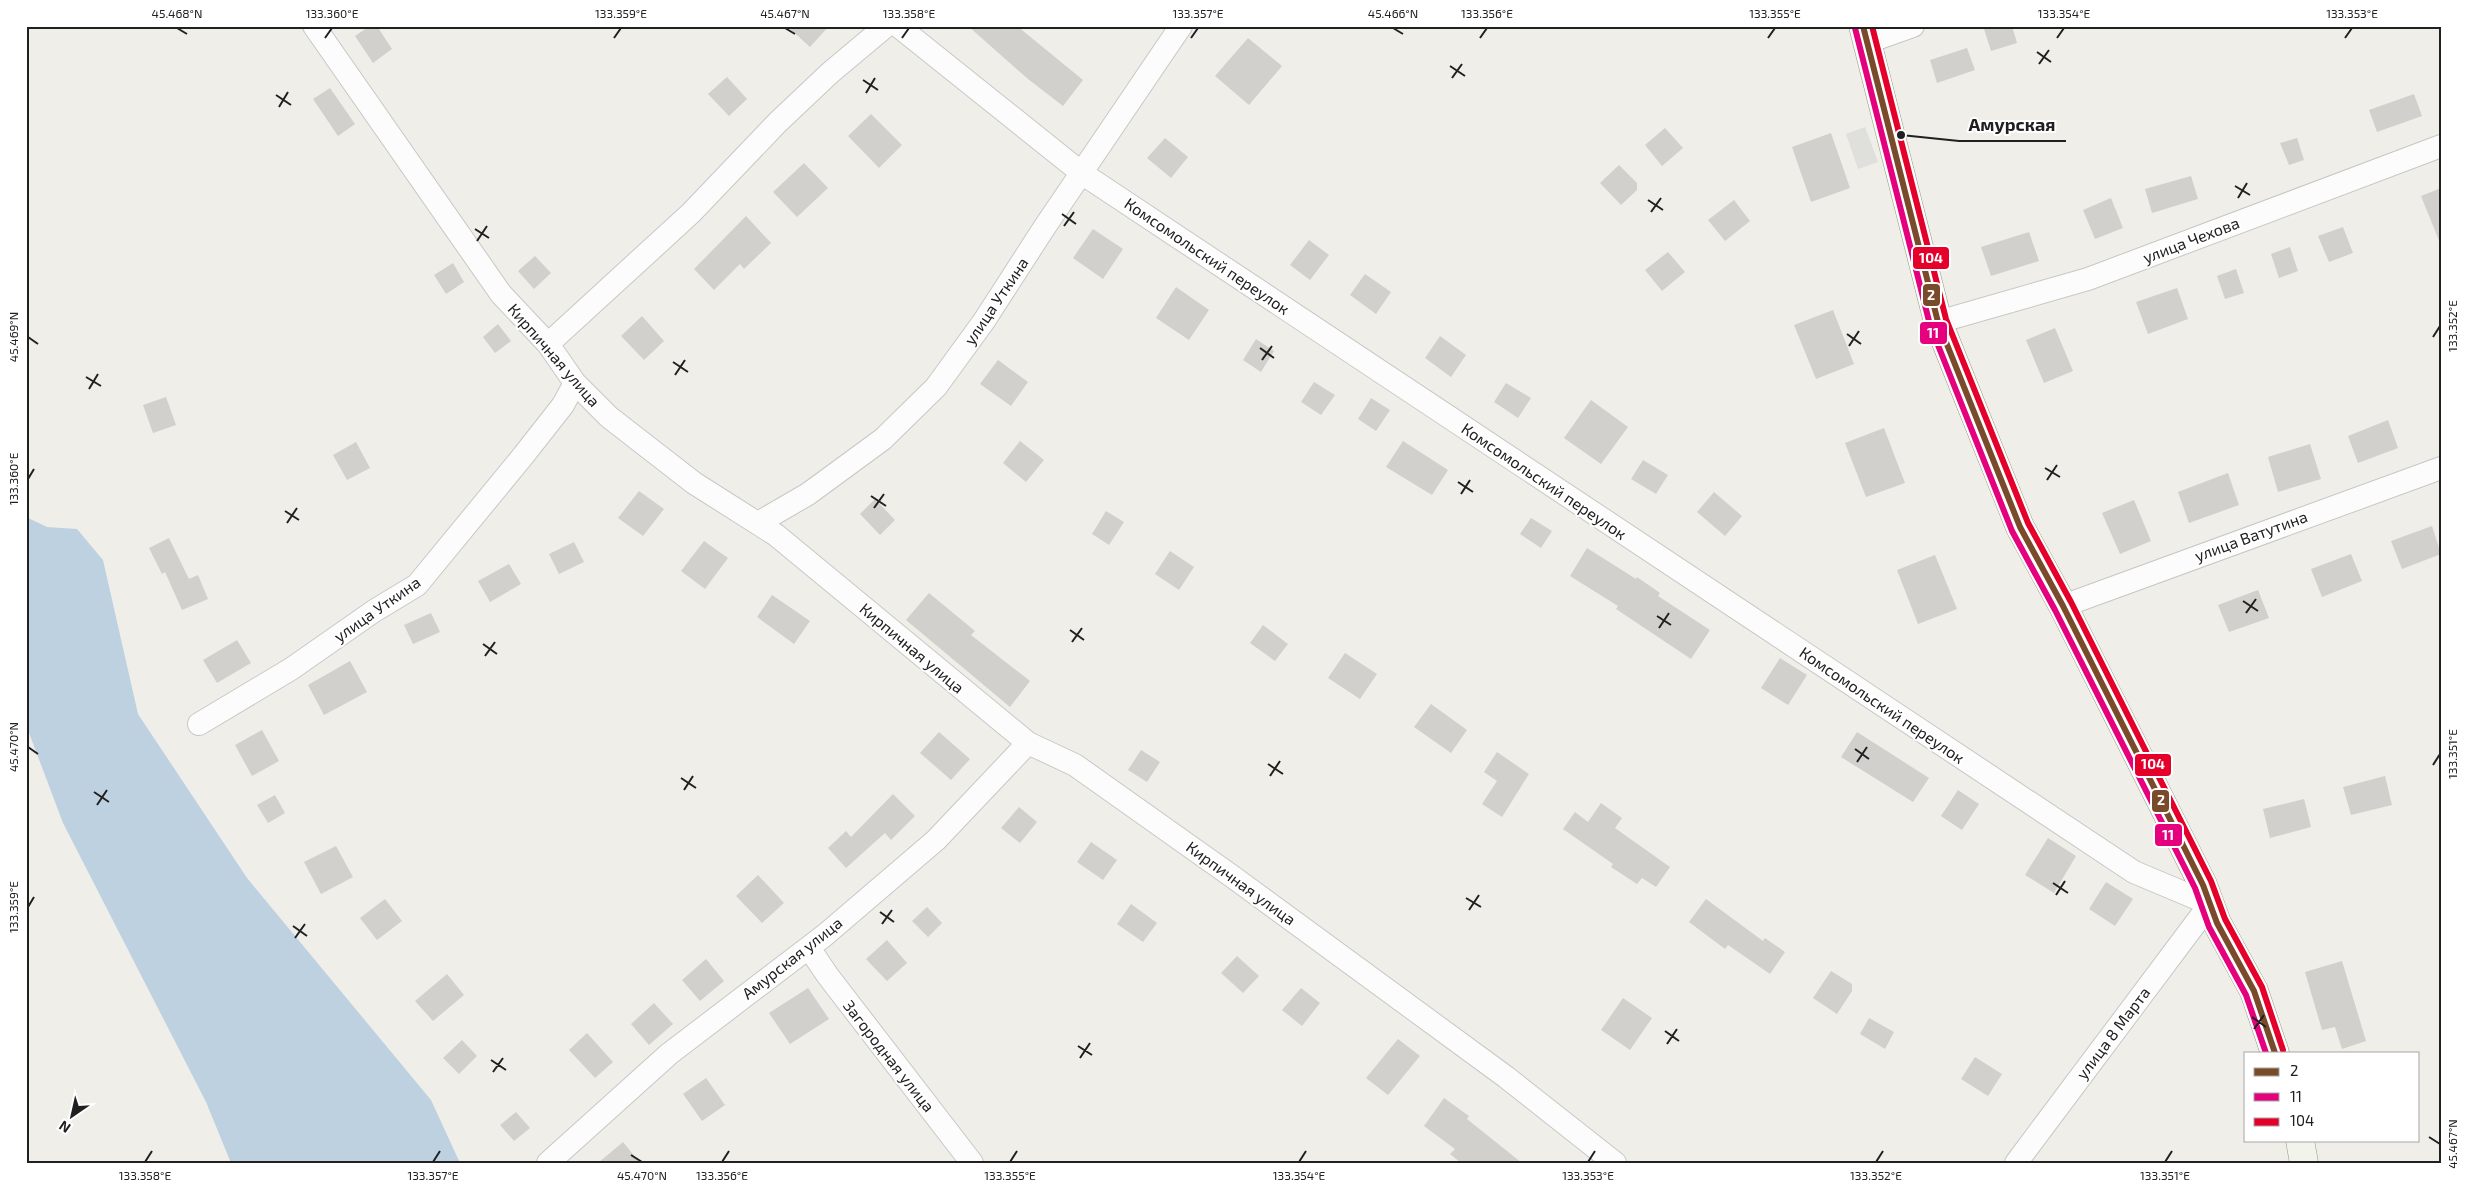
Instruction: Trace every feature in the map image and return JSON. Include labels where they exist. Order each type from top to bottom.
[{"type":"main road","points":[[1866,34],[1938,322],[2020,527],[2063,606],[2203,885],[2217,923],[2254,991],[2275,1052]]},
{"type":"main road","points":[[2300,1142],[2304,1163]]},
{"type":"street","name":"Кирпичная улица","points":[[314,26],[500,294],[548,344],[575,383],[609,417],[694,483],[776,535],[1028,743],[1075,765],[1233,877],[1498,1072],[1615,1163]]},
{"type":"street","points":[[548,344],[691,213],[778,122],[831,72],[886,26]]},
{"type":"street","name":"Комсомольский переулок","points":[[898,26],[1083,174],[2134,872],[2210,904]]},
{"type":"street","name":"улица Уткина","points":[[758,523],[808,494],[883,439],[936,387],[984,321],[1044,228],[1083,174],[1181,26]]},
{"type":"street","points":[[1866,34],[1913,26]]},
{"type":"street","name":"улица Чехова","points":[[1938,322],[2088,279],[2441,146]]},
{"type":"street","name":"улица Уткина","points":[[199,724],[291,669],[374,610],[417,585],[563,405],[575,383]]},
{"type":"street","name":"улица Ватутина","points":[[2063,606],[2441,468]]},
{"type":"street","name":"Амурская улица","points":[[548,1163],[669,1054],[809,948],[936,840],[1028,743]]},
{"type":"street","name":"улица 8 Марта","points":[[2016,1163],[2210,904]]},
{"type":"street","name":"Загородная улица","points":[[809,948],[828,976],[972,1163]]},
{"type":"shaded area","points":[[1865,127],[1878,162],[1858,169],[1846,134]]},
{"type":"water","points":[[26,517],[47,527],[77,529],[103,560],[138,714],[247,878],[431,1100],[460,1163],[231,1163],[206,1102],[63,823],[26,725]]},
{"type":"building","points":[[370,26],[377,26],[392,49],[373,63],[355,36]]},
{"type":"building","points":[[787,26],[829,26],[810,47]]},
{"type":"building","points":[[968,26],[1017,26],[1083,80],[1063,106],[1028,79]]},
{"type":"building","points":[[1983,26],[2012,26],[2017,43],[1991,51]]},
{"type":"building","points":[[1248,38],[1282,66],[1249,105],[1215,76]]},
{"type":"building","points":[[1967,48],[1975,70],[1937,83],[1930,60]]},
{"type":"building","points":[[727,77],[747,99],[729,116],[708,94]]},
{"type":"building","points":[[330,88],[355,124],[338,136],[313,99]]},
{"type":"building","points":[[2414,94],[2422,116],[2377,132],[2369,110]]},
{"type":"building","points":[[871,114],[902,145],[879,168],[848,136]]},
{"type":"building","points":[[1665,128],[1683,148],[1662,166],[1645,145]]},
{"type":"building","points":[[1831,133],[1850,188],[1811,202],[1792,147]]},
{"type":"building","points":[[1165,138],[1188,157],[1171,178],[1147,158]]},
{"type":"building","points":[[2297,138],[2304,160],[2289,165],[2280,143]]},
{"type":"building","points":[[804,163],[828,188],[797,217],[773,192]]},
{"type":"building","points":[[1619,165],[1637,183],[1637,190],[1621,205],[1600,183]]},
{"type":"building","points":[[2191,176],[2198,199],[2152,213],[2145,189]]},
{"type":"building","points":[[2441,188],[2441,243],[2440,243],[2421,196]]},
{"type":"building","points":[[2111,198],[2123,228],[2095,239],[2083,210]]},
{"type":"building","points":[[1734,200],[1750,221],[1725,241],[1708,220]]},
{"type":"building","points":[[746,216],[771,243],[744,269],[740,264],[714,290],[694,269]]},
{"type":"building","points":[[2343,227],[2353,253],[2329,262],[2318,236]]},
{"type":"building","points":[[1093,229],[1123,249],[1103,279],[1073,258]]},
{"type":"building","points":[[2029,232],[2039,261],[1991,276],[1981,247]]},
{"type":"building","points":[[1309,240],[1329,255],[1310,280],[1290,265]]},
{"type":"building","points":[[2290,247],[2298,271],[2279,278],[2271,254]]},
{"type":"building","points":[[1668,252],[1685,272],[1662,291],[1645,270]]},
{"type":"building","points":[[535,256],[551,273],[534,289],[518,271]]},
{"type":"building","points":[[453,263],[464,282],[446,294],[434,275]]},
{"type":"building","points":[[2236,269],[2244,293],[2225,299],[2217,276]]},
{"type":"building","points":[[1365,274],[1391,292],[1376,314],[1350,295]]},
{"type":"building","points":[[1176,287],[1209,310],[1189,340],[1156,318]]},
{"type":"building","points":[[2177,288],[2188,319],[2148,334],[2136,302]]},
{"type":"building","points":[[1833,310],[1854,364],[1816,379],[1794,325]]},
{"type":"building","points":[[642,316],[664,341],[644,360],[621,336]]},
{"type":"building","points":[[498,324],[511,341],[495,353],[483,337]]},
{"type":"building","points":[[2055,328],[2073,371],[2044,383],[2026,340]]},
{"type":"building","points":[[1440,336],[1466,355],[1451,377],[1425,358]]},
{"type":"building","points":[[1256,339],[1274,351],[1261,372],[1243,360]]},
{"type":"building","points":[[998,360],[1028,382],[1011,406],[980,384]]},
{"type":"building","points":[[1314,382],[1335,395],[1321,415],[1301,402]]},
{"type":"building","points":[[1506,383],[1531,398],[1518,418],[1494,402]]},
{"type":"building","points":[[166,397],[176,425],[153,433],[143,405]]},
{"type":"building","points":[[1371,398],[1390,410],[1376,431],[1358,419]]},
{"type":"building","points":[[1591,400],[1628,427],[1601,464],[1564,438]]},
{"type":"building","points":[[2388,420],[2398,448],[2358,463],[2348,436]]},
{"type":"building","points":[[1884,428],[1905,483],[1866,497],[1845,443]]},
{"type":"building","points":[[1020,441],[1044,460],[1026,482],[1003,463]]},
{"type":"building","points":[[1403,441],[1448,470],[1432,495],[1386,467]]},
{"type":"building","points":[[356,442],[370,468],[347,480],[333,455]]},
{"type":"building","points":[[2310,444],[2321,479],[2278,492],[2268,457]]},
{"type":"building","points":[[1643,460],[1668,475],[1656,494],[1631,479]]},
{"type":"building","points":[[2228,473],[2239,505],[2189,523],[2178,492]]},
{"type":"building","points":[[639,491],[664,509],[643,536],[618,518]]},
{"type":"building","points":[[1714,492],[1742,516],[1725,536],[1697,512]]},
{"type":"building","points":[[875,499],[895,520],[880,535],[860,514]]},
{"type":"building","points":[[2134,500],[2151,541],[2120,554],[2102,513]]},
{"type":"building","points":[[1106,511],[1124,522],[1109,545],[1092,534]]},
{"type":"building","points":[[1531,518],[1552,531],[1541,548],[1520,534]]},
{"type":"building","points":[[2432,526],[2441,554],[2402,569],[2391,541]]},
{"type":"building","points":[[169,538],[189,579],[198,575],[208,599],[182,610],[165,572],[162,574],[149,548]]},
{"type":"building","points":[[704,541],[728,558],[705,589],[681,571]]},
{"type":"building","points":[[574,542],[584,562],[559,574],[549,554]]},
{"type":"building","points":[[1587,548],[1636,579],[1637,577],[1660,593],[1658,596],[1710,630],[1691,659],[1616,609],[1618,606],[1570,576]]},
{"type":"building","points":[[1170,551],[1194,567],[1179,590],[1155,574]]},
{"type":"building","points":[[2351,554],[2362,581],[2322,597],[2311,569]]},
{"type":"building","points":[[1935,555],[1957,609],[1918,624],[1897,570]]},
{"type":"building","points":[[509,564],[521,584],[490,602],[478,581]]},
{"type":"building","points":[[2258,590],[2269,618],[2229,632],[2218,605]]},
{"type":"building","points":[[929,593],[975,631],[971,635],[1030,681],[1010,707],[906,620]]},
{"type":"building","points":[[772,595],[810,621],[794,644],[757,617]]},
{"type":"building","points":[[431,613],[440,632],[413,644],[404,625]]},
{"type":"building","points":[[1263,625],[1288,644],[1275,661],[1250,643]]},
{"type":"building","points":[[237,640],[251,663],[217,683],[203,660]]},
{"type":"building","points":[[1345,653],[1377,674],[1360,699],[1328,678]]},
{"type":"building","points":[[1780,658],[1807,675],[1788,705],[1761,688]]},
{"type":"building","points":[[350,661],[367,692],[324,715],[308,685]]},
{"type":"building","points":[[1431,704],[1467,730],[1451,753],[1414,727]]},
{"type":"building","points":[[262,730],[279,761],[252,776],[235,745]]},
{"type":"building","points":[[939,732],[970,759],[951,780],[920,753]]},
{"type":"building","points":[[1857,732],[1929,778],[1913,802],[1841,757]]},
{"type":"building","points":[[1141,750],[1160,762],[1147,782],[1128,770]]},
{"type":"building","points":[[1497,752],[1529,774],[1502,817],[1482,804],[1497,781],[1484,772]]},
{"type":"building","points":[[2385,776],[2392,805],[2351,815],[2343,787]]},
{"type":"building","points":[[1958,790],[1979,804],[1962,830],[1941,816]]},
{"type":"building","points":[[893,794],[915,816],[891,840],[885,833],[846,868],[828,848],[846,831],[851,837]]},
{"type":"building","points":[[275,795],[285,813],[268,823],[257,805]]},
{"type":"building","points":[[2304,799],[2311,827],[2270,838],[2263,809]]},
{"type":"building","points":[[1601,803],[1622,818],[1615,828],[1670,867],[1656,887],[1642,878],[1637,884],[1611,867],[1613,864],[1563,829],[1575,812],[1588,822]]},
{"type":"building","points":[[1019,807],[1037,822],[1020,843],[1001,828]]},
{"type":"building","points":[[2048,838],[2076,856],[2054,893],[2025,875]]},
{"type":"building","points":[[1091,842],[1117,860],[1103,880],[1077,862]]},
{"type":"building","points":[[336,846],[353,877],[321,894],[304,862]]},
{"type":"building","points":[[758,875],[784,903],[762,923],[736,896]]},
{"type":"building","points":[[2106,882],[2133,899],[2115,926],[2089,909]]},
{"type":"building","points":[[385,899],[402,921],[377,940],[360,918]]},
{"type":"building","points":[[1706,899],[1763,941],[1765,938],[1785,952],[1770,974],[1728,945],[1725,949],[1689,922]]},
{"type":"building","points":[[1131,904],[1157,923],[1143,942],[1117,924]]},
{"type":"building","points":[[927,907],[942,923],[928,937],[912,921]]},
{"type":"building","points":[[887,940],[907,963],[887,981],[866,959]]},
{"type":"building","points":[[1237,956],[1259,976],[1243,993],[1221,973]]},
{"type":"building","points":[[706,959],[724,981],[700,1001],[682,980]]},
{"type":"building","points":[[2342,961],[2366,1041],[2342,1049],[2335,1027],[2322,1030],[2305,972]]},
{"type":"building","points":[[1831,971],[1852,984],[1852,991],[1837,1014],[1813,998]]},
{"type":"building","points":[[447,974],[464,995],[433,1021],[415,1001]]},
{"type":"building","points":[[808,988],[829,1019],[790,1044],[769,1013]]},
{"type":"building","points":[[1301,988],[1320,1003],[1302,1026],[1282,1010]]},
{"type":"building","points":[[1623,998],[1652,1018],[1630,1050],[1601,1030]]},
{"type":"building","points":[[654,1003],[673,1024],[649,1045],[631,1024]]},
{"type":"building","points":[[1869,1018],[1894,1032],[1885,1049],[1860,1034]]},
{"type":"building","points":[[587,1033],[613,1062],[595,1078],[569,1050]]},
{"type":"building","points":[[1398,1039],[1420,1056],[1388,1095],[1366,1078]]},
{"type":"building","points":[[462,1040],[477,1056],[459,1074],[443,1058]]},
{"type":"building","points":[[1975,1057],[2002,1074],[1988,1096],[1961,1079]]},
{"type":"building","points":[[706,1078],[725,1105],[702,1121],[683,1094]]},
{"type":"building","points":[[1444,1098],[1469,1116],[1467,1119],[1522,1163],[1461,1163],[1450,1154],[1455,1149],[1424,1126]]},
{"type":"building","points":[[516,1112],[530,1128],[514,1141],[500,1125]]},
{"type":"building","points":[[623,1142],[640,1163],[598,1163]]},
{"type":"transit line","name":"2","points":[[1863,26],[1938,322],[2020,527],[2063,606],[2203,885],[2217,923],[2254,991],[2275,1052]]},
{"type":"transit line","name":"104","points":[[1872,26],[1946,319],[2028,523],[2071,602],[2211,881],[2225,919],[2262,987],[2283,1050]]},
{"type":"transit line","name":"11","points":[[1855,28],[1930,325],[2012,531],[2055,610],[2195,888],[2209,927],[2246,995],[2266,1052]]},
{"type":"place","name":"Амурская","points":[[1901,135]]}]
